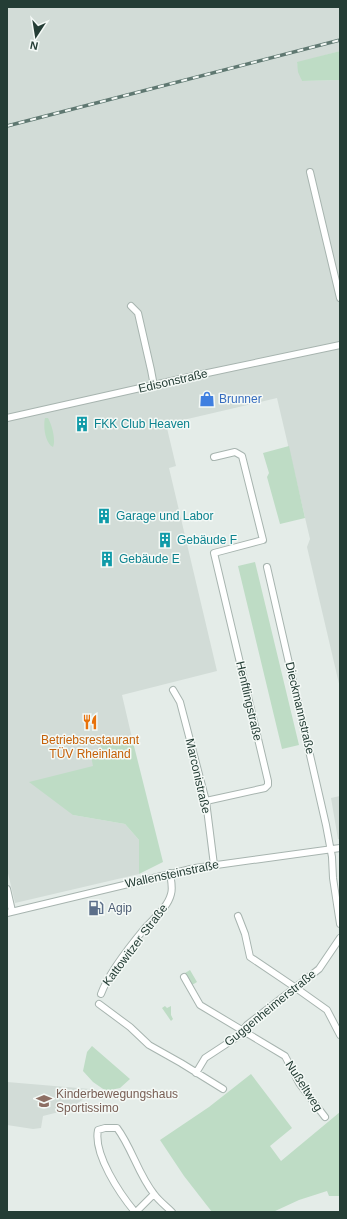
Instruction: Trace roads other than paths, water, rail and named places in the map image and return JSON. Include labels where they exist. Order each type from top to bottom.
[{"type":"street","points":[[310,172],[340,298]]},
{"type":"street","points":[[132,306],[138,313],[154,386]]},
{"type":"street","name":"Edisonstraße","points":[[7,418],[340,345]]},
{"type":"street","name":"Henftlingstraße","points":[[206,801],[265,788],[268,785],[214,553],[263,540],[242,456],[234,452],[214,457]]},
{"type":"street","name":"Dieckmannstraße","points":[[267,567],[331,849]]},
{"type":"street","name":"Marconistraße","points":[[174,690],[180,702],[206,801],[214,865]]},
{"type":"street","name":"Wallensteinstraße","points":[[10,912],[170,873],[214,865],[340,848]]},
{"type":"street","points":[[331,849],[333,878],[340,924]]},
{"type":"street","name":"Kattowitzer Straße","points":[[101,994],[105,982],[142,932],[167,904],[172,893],[170,873]]},
{"type":"street","points":[[7,889],[10,912]]},
{"type":"street","points":[[238,916],[245,934],[250,957],[326,1010],[340,1035]]},
{"type":"street","name":"Guggenheimerstraße","points":[[196,1073],[205,1058],[237,1037],[247,1025],[319,969],[337,947],[340,938]]},
{"type":"street","name":"Nußeltweg","points":[[184,977],[200,1005],[285,1056],[299,1083],[325,1117]]},
{"type":"street","points":[[99,1004],[130,1027],[149,1045],[182,1063],[223,1089]]},
{"type":"street","points":[[154,1194],[136,1212],[123,1197],[106,1166],[96,1138],[98,1130],[105,1128],[117,1128],[140,1172],[154,1194],[172,1212]]},
{"type":"railway","points":[[7,126],[340,40]]},
{"type":"place","name":"Brunner","points":[[207,399]]},
{"type":"place","name":"FKK Club Heaven","points":[[82,424]]},
{"type":"place","name":"Garage und Labor","points":[[104,516]]},
{"type":"place","name":"Gebäude F","points":[[165,540]]},
{"type":"place","name":"Gebäude E","points":[[107,559]]},
{"type":"place","name":"Betriebsrestaurant TÜV Rheinland","points":[[90,722]]},
{"type":"place","name":"Agip","points":[[96,908]]},
{"type":"place","name":"Kinderbewegungshaus Sportissimo","points":[[44,1101]]}]
